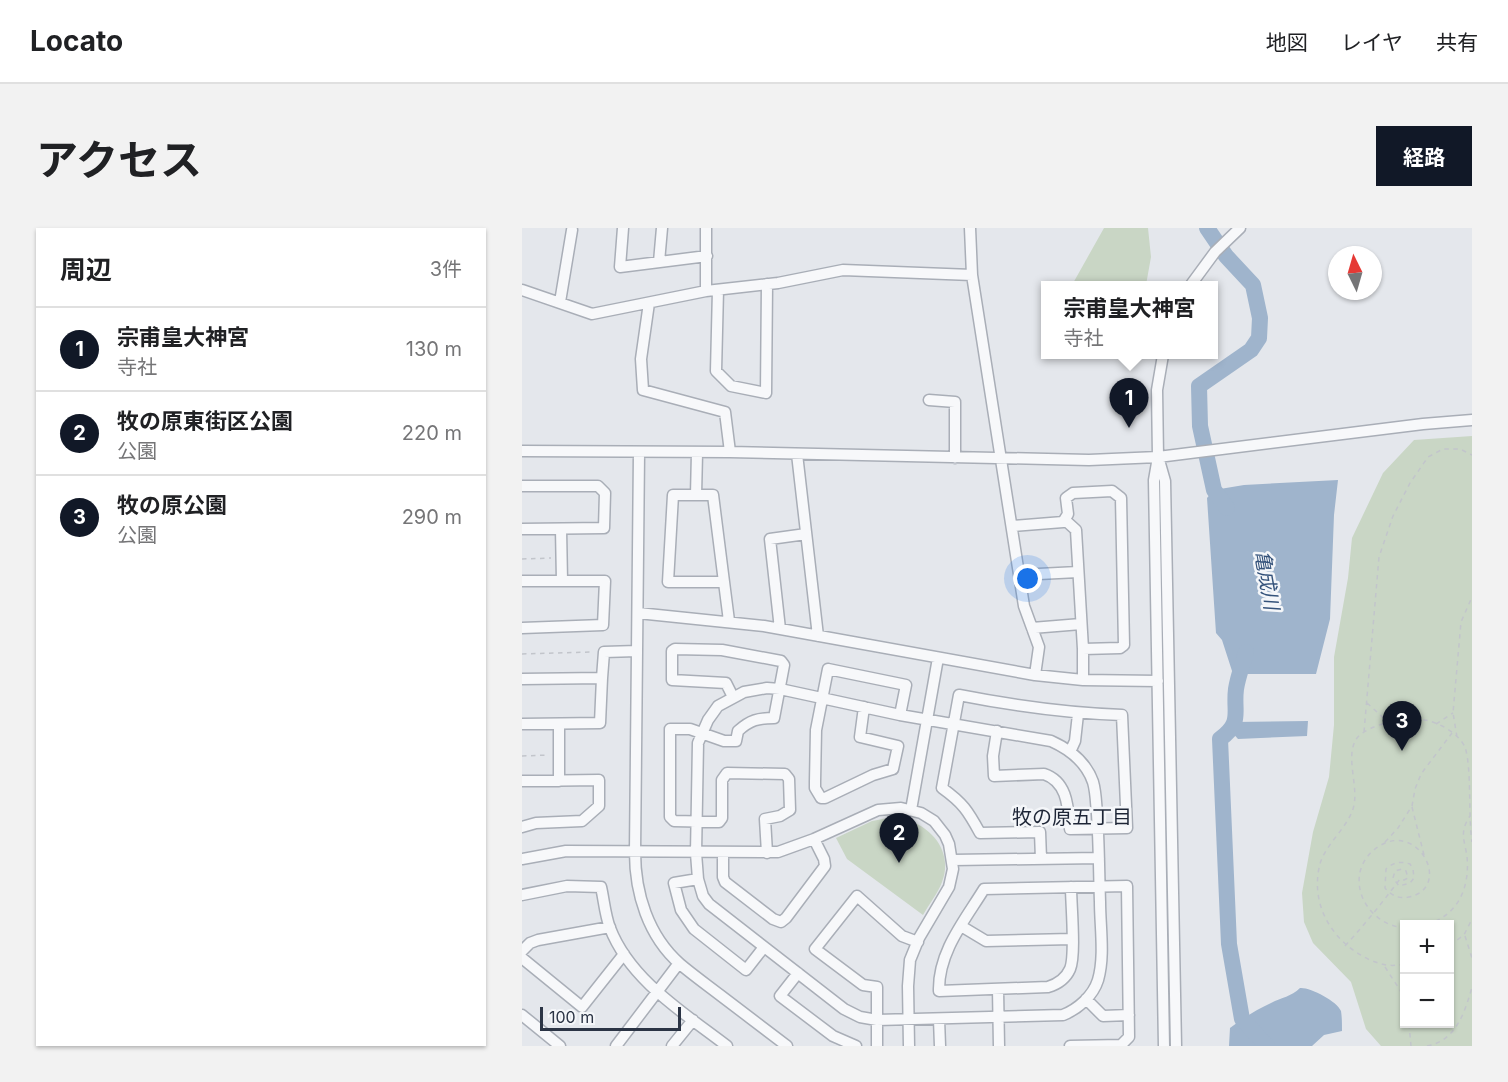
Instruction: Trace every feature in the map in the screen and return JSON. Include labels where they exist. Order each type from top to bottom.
[{"type":"street","points":[[623,228],[620,267],[706,256]]},
{"type":"street","points":[[659,262],[662,228]]},
{"type":"street","points":[[706,228],[706,256],[712,290],[716,371],[731,386],[766,393],[767,284]]},
{"type":"street","points":[[970,228],[972,275],[1000,459],[1024,606],[1038,647],[1035,675]]},
{"type":"street","points":[[1193,281],[1215,252],[1240,228]]},
{"type":"street","points":[[560,302],[572,230]]},
{"type":"street","points":[[522,290],[592,314],[712,290],[767,284],[843,270],[972,275]]},
{"type":"street","points":[[649,303],[641,358],[643,390],[726,411],[730,452]]},
{"type":"street","points":[[1162,359],[1157,390],[1158,457],[1154,480],[1164,1046]]},
{"type":"street","points":[[929,400],[955,402],[955,458]]},
{"type":"street","points":[[522,451],[730,452],[1089,460],[1158,457],[1413,425],[1472,420]]},
{"type":"street","points":[[639,453],[635,876],[645,912],[666,948],[679,963],[787,1046]]},
{"type":"street","points":[[696,495],[697,453]]},
{"type":"street","points":[[797,454],[818,636]]},
{"type":"street","points":[[1158,457],[1165,481],[1176,1046]]},
{"type":"street","points":[[522,486],[598,486],[605,493],[604,528],[522,529]]},
{"type":"street","points":[[1012,526],[1060,523],[1068,514],[1066,498],[1073,493],[1112,491],[1121,498],[1124,645],[1120,648],[1083,649]]},
{"type":"street","points":[[724,582],[668,582],[673,495],[713,495],[729,621]]},
{"type":"street","points":[[1065,520],[1076,530],[1083,680]]},
{"type":"street","points":[[561,529],[562,581]]},
{"type":"street","points":[[780,629],[770,539],[806,534]]},
{"type":"street","points":[[1019,575],[1078,572]]},
{"type":"street","points":[[522,581],[605,581],[603,625],[522,628]]},
{"type":"street","points":[[638,613],[729,621],[1035,675],[1083,680],[1158,681]]},
{"type":"street","points":[[1032,628],[1081,624]]},
{"type":"street","points":[[733,697],[726,683],[672,680],[672,651],[675,649],[722,650],[781,661],[784,665],[774,718],[749,721],[738,731],[736,741],[724,741],[690,729],[670,729],[670,817],[674,821],[719,822],[722,818],[722,780],[727,773],[785,774],[789,779],[790,810],[785,814],[765,819],[767,853]]},
{"type":"street","points":[[522,724],[600,723],[604,652],[637,651]]},
{"type":"street","points":[[911,810],[938,658]]},
{"type":"street","points":[[864,707],[860,737],[898,746],[893,769],[873,775],[821,798],[815,788],[816,730],[828,669],[906,685],[900,715]]},
{"type":"street","points":[[522,679],[602,678]]},
{"type":"street","points":[[756,689],[780,689],[900,715],[1051,741],[1070,752],[1083,765],[1093,782],[1098,828],[1101,963],[1097,982],[1086,999],[1076,1008],[1063,1015],[998,1018],[877,1020],[860,1017],[844,1009],[709,904],[703,896],[698,879],[696,853],[698,743],[708,720],[718,706],[733,697],[756,689]]},
{"type":"street","points":[[998,731],[993,756],[994,776],[1044,774],[1051,776],[1061,787],[1068,800],[1070,829],[1126,828],[1122,715],[1078,714],[1025,708],[959,695],[942,788],[965,807],[980,833],[1041,832],[1041,859]]},
{"type":"street","points":[[1070,752],[1076,741],[1078,714]]},
{"type":"street","points":[[559,724],[559,781]]},
{"type":"street","points":[[522,781],[599,780],[599,806],[582,821],[536,823],[522,827]]},
{"type":"street","points":[[522,859],[566,851],[767,853],[790,849],[878,810],[893,807],[911,810],[928,817],[940,828],[949,844],[953,869],[949,887],[910,960],[909,1046]]},
{"type":"street","points":[[723,853],[725,882],[773,919],[781,922],[825,866],[814,839]]},
{"type":"street","points":[[952,860],[1099,858]]},
{"type":"street","points":[[698,879],[674,883],[681,910],[694,928],[746,970],[764,947]]},
{"type":"street","points":[[522,895],[567,886],[601,886],[610,927],[624,954],[641,976],[727,1046]]},
{"type":"street","points":[[1070,1046],[1122,1045],[1130,1037],[1127,886],[1100,886],[984,889],[943,959],[938,979],[939,991],[1048,987],[1059,982],[1070,968],[1072,957],[1071,887]]},
{"type":"street","points":[[877,1046],[877,987],[862,985],[815,949],[857,896],[902,936],[918,942]]},
{"type":"street","points":[[961,926],[986,940],[1072,939]]},
{"type":"street","points":[[522,951],[530,943],[538,940],[610,927]]},
{"type":"street","points":[[522,958],[582,1007],[624,954]]},
{"type":"street","points":[[616,1046],[679,963]]},
{"type":"street","points":[[798,973],[780,996],[833,1036],[856,1046]]},
{"type":"street","points":[[998,989],[999,1046]]},
{"type":"street","points":[[1086,999],[1103,1016],[1129,1015]]},
{"type":"street","points":[[522,1015],[560,1046]]},
{"type":"street","points":[[939,1019],[940,1046]]},
{"type":"street","points":[[672,1046],[693,1020]]},
{"type":"path","points":[[1364,733],[1370,639],[1375,611],[1379,557],[1393,516],[1410,483],[1428,457],[1443,449],[1460,449],[1472,455]]},
{"type":"path","points":[[522,558],[561,558]]},
{"type":"path","points":[[1457,738],[1454,713],[1461,622],[1472,597]]},
{"type":"path","points":[[522,654],[604,652]]},
{"type":"path","points":[[1366,702],[1389,723]]},
{"type":"path","points":[[1436,724],[1454,713]]},
{"type":"path","points":[[1400,964],[1385,966],[1345,946],[1332,931],[1323,912],[1317,888],[1319,866],[1353,809],[1355,775],[1352,751],[1358,737],[1375,726],[1424,719],[1449,729],[1465,747],[1470,768],[1472,842]]},
{"type":"path","points":[[1400,928],[1374,915],[1365,905],[1360,891],[1360,877],[1365,860],[1398,828],[1412,806],[1421,774],[1452,733]]},
{"type":"path","points":[[522,756],[559,755]]},
{"type":"path","points":[[1345,946],[1374,915],[1389,893],[1396,884],[1400,879],[1408,878],[1406,871],[1402,869],[1395,871],[1393,878],[1396,884],[1399,886],[1410,883],[1414,878],[1410,864],[1401,861],[1391,865],[1386,869],[1385,888],[1389,893],[1394,896],[1405,898],[1417,895],[1428,883],[1429,873],[1412,806]]},
{"type":"path","points":[[1435,920],[1446,915],[1457,905],[1466,888],[1468,875],[1464,828],[1471,815]]},
{"type":"path","points":[[1385,843],[1411,844],[1422,851],[1425,857]]},
{"type":"path","points":[[1454,941],[1464,934],[1472,919]]},
{"type":"path","points":[[1464,934],[1472,958]]},
{"type":"path","points":[[1385,966],[1400,988]]},
{"type":"path","points":[[1427,1046],[1435,1045],[1446,1038],[1458,1026],[1472,987]]},
{"type":"path","points":[[1409,1028],[1411,1046]]},
{"type":"green space","points":[[1104,228],[1148,228],[1151,257],[1147,281],[1074,281]]},
{"type":"green space","points":[[1472,436],[1472,1046],[1381,1046],[1366,1029],[1351,982],[1313,943],[1304,922],[1302,893],[1313,832],[1329,777],[1334,725],[1334,657],[1348,578],[1352,538],[1383,473],[1414,440]]},
{"type":"green space","points":[[888,818],[905,819],[917,824],[933,836],[943,852],[945,872],[942,882],[923,915],[847,859],[836,838],[872,821]]},
{"type":"water","points":[[1338,480],[1334,515],[1330,619],[1316,674],[1233,674],[1222,640],[1216,633],[1207,498],[1214,490],[1244,485]]},
{"type":"water","points":[[1308,721],[1307,736],[1238,739],[1231,731],[1235,722]]},
{"type":"water","points":[[1300,988],[1323,995],[1338,1007],[1341,1011],[1342,1031],[1324,1035],[1312,1046],[1229,1046],[1230,1028],[1255,1011]]},
{"type":"waterway","name":"亀成川","points":[[1207,228],[1226,256],[1253,285],[1260,318],[1259,338],[1251,350],[1199,386],[1200,426],[1214,490],[1227,508]]},
{"type":"waterway","name":"亀成川","points":[[1246,652],[1236,689],[1236,717],[1232,727],[1220,739],[1229,944],[1242,1019],[1267,1046]]},
{"type":"place","name":"宗甫皇大神宮","points":[[1129,428]]},
{"type":"place","name":"牧の原公園","points":[[1402,751]]},
{"type":"place","name":"牧の原東街区公園","points":[[899,863]]},
{"type":"district","name":"牧の原五丁目","points":[[1072,817]]}]
